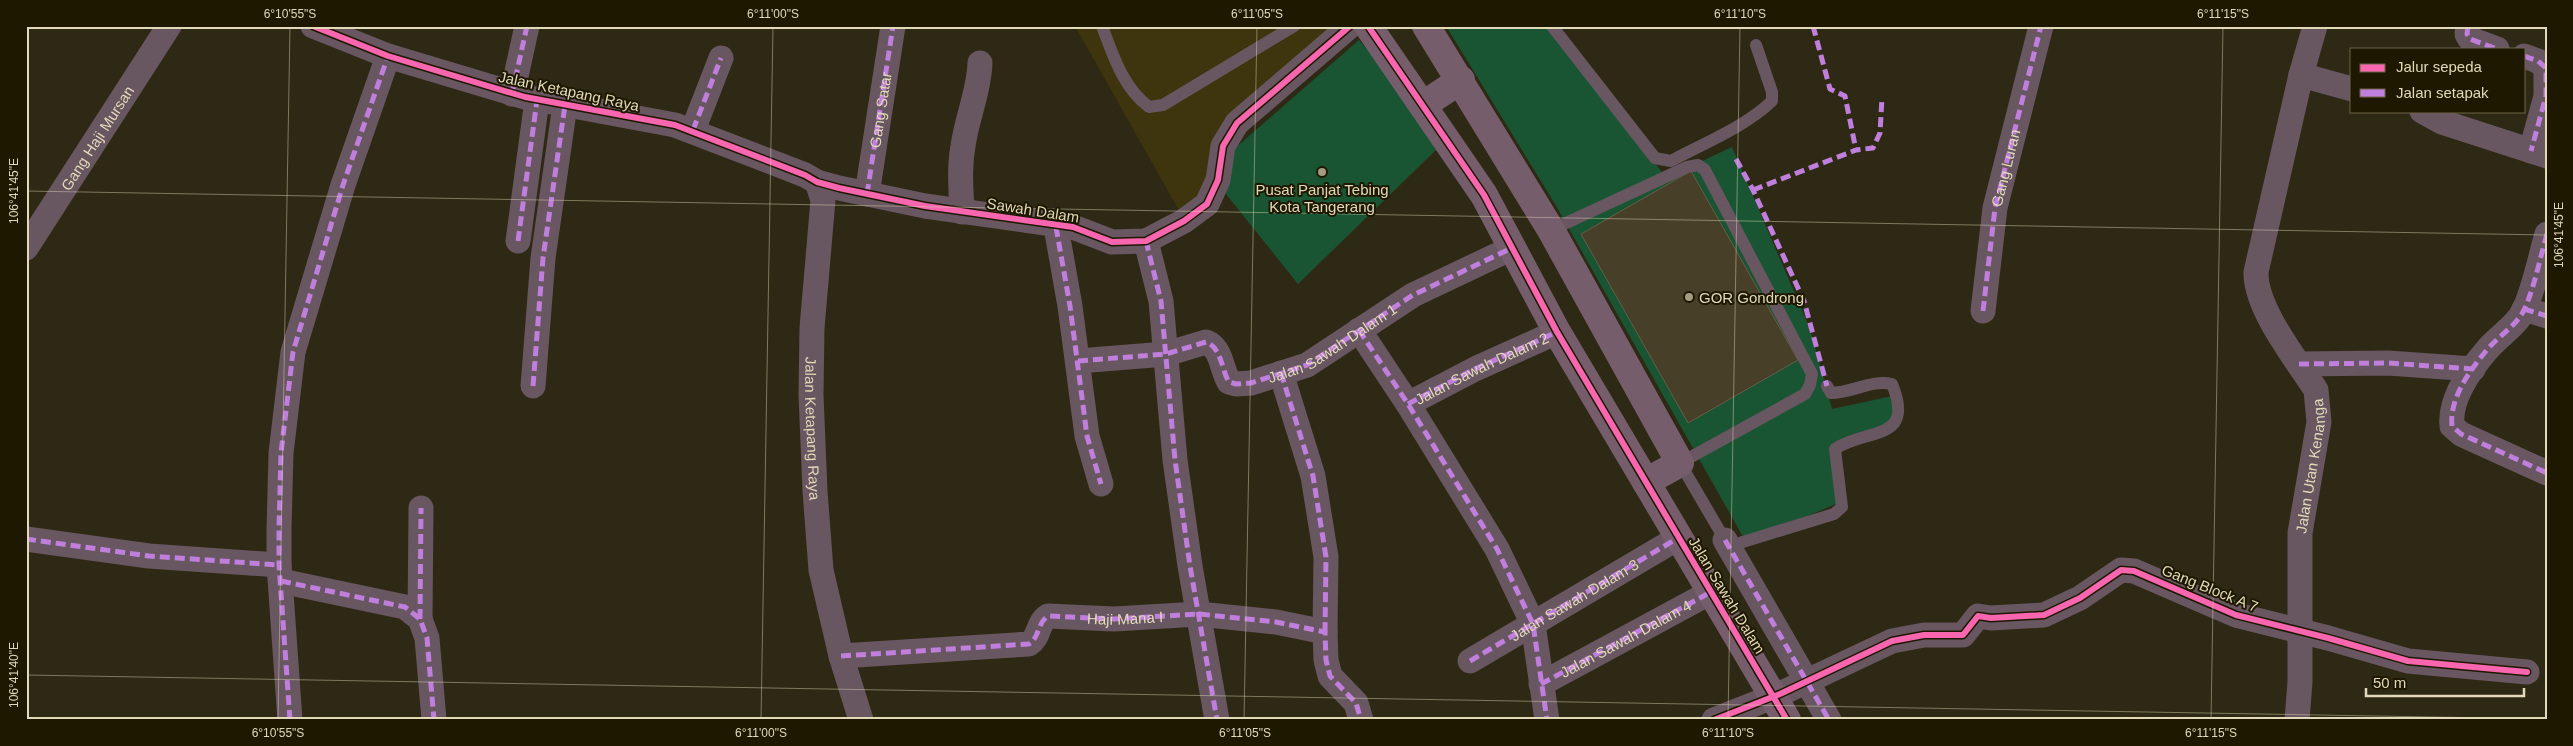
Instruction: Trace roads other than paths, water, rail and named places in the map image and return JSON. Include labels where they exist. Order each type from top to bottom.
[{"type":"street","name":"Gang Haji Mursan","points":[[26,248],[169,26]]},
{"type":"street","name":"Jalan Ketapang Raya","points":[[313,26],[388,56],[512,94],[693,130],[818,182],[823,200],[812,328],[811,395],[821,570],[841,656],[861,720]]},
{"type":"street","points":[[512,94],[527,26]]},
{"type":"street","name":"Gang Satar","points":[[867,194],[894,26]]},
{"type":"street","name":"Sawah Dalam","points":[[818,182],[867,194],[962,212],[1056,227],[1073,227],[1112,242],[1125,244],[1146,241],[1184,221],[1207,204],[1218,180],[1223,146],[1237,123],[1350,26]]},
{"type":"street","points":[[1368,26],[1479,188],[1557,332],[1668,470]]},
{"type":"street","points":[[1426,26],[1551,230],[1668,470]]},
{"type":"street","name":"Gang Luran","points":[[1983,311],[1995,208],[2041,26]]},
{"type":"street","name":"Jalan Utan Kenanga","points":[[2297,720],[2300,682],[2300,533],[2318,422],[2316,390],[2265,310],[2256,283],[2256,272],[2301,75],[2315,26]]},
{"type":"street","points":[[2468,26],[2467,34],[2470,39],[2494,48]]},
{"type":"street","points":[[290,720],[280,573],[281,453],[293,352],[344,185],[388,56]]},
{"type":"street","points":[[2424,112],[2442,122],[2539,154],[2546,96],[2546,68],[2538,61],[2526,57]]},
{"type":"street","points":[[693,130],[721,58]]},
{"type":"street","points":[[962,212],[960,168],[972,104],[979,85],[980,63]]},
{"type":"street","points":[[2301,75],[2350,88]]},
{"type":"street","points":[[1423,105],[1460,80]]},
{"type":"street","points":[[518,241],[537,100]]},
{"type":"street","points":[[533,386],[543,258],[565,105]]},
{"type":"street","points":[[1056,227],[1078,362],[1087,436],[1101,484]]},
{"type":"street","points":[[2547,234],[2536,312],[2507,332],[2486,350],[2452,405],[2452,426],[2461,434],[2547,473]]},
{"type":"street","points":[[1146,241],[1161,301],[1175,460],[1190,566],[1217,720]]},
{"type":"street","name":"Jalan Sawah Dalam 1","points":[[1166,354],[1206,342],[1212,345],[1218,354],[1229,382],[1236,384],[1251,383],[1307,365],[1413,294],[1512,248]]},
{"type":"street","points":[[1359,330],[1408,404],[1496,549],[1533,624],[1547,720]]},
{"type":"street","name":"Jalan Sawah Dalam 2","points":[[1408,404],[1475,369],[1557,332]]},
{"type":"street","points":[[1078,362],[1166,354]]},
{"type":"street","points":[[2299,364],[2388,363],[2473,370]]},
{"type":"street","points":[[1281,373],[1313,476],[1326,557],[1326,660],[1330,676],[1356,703],[1361,720]]},
{"type":"street","name":"Jalan Sawah Dalam","points":[[1668,470],[1678,538],[1711,592],[1789,696]]},
{"type":"street","points":[[421,508],[420,619],[427,638],[434,720]]},
{"type":"street","points":[[26,538],[280,573],[405,607],[420,619]]},
{"type":"street","name":"Jalan Sawah Dalam 3","points":[[1470,660],[1678,538]]},
{"type":"street","points":[[1725,540],[1789,696],[1829,720]]},
{"type":"street","name":"Gang Block A 7","points":[[1789,696],[1892,641],[1924,635],[1961,635],[1978,616],[1991,618],[2044,615],[2080,598],[2122,570],[2134,571],[2236,615],[2328,638],[2408,661],[2527,672]]},
{"type":"street","name":"Jalan Sawah Dalam 4","points":[[1541,684],[1711,592]]},
{"type":"street","name":"Haji Mana I","points":[[841,656],[1029,644],[1035,640],[1041,620],[1048,616],[1114,619],[1199,614],[1276,622],[1325,632]]},
{"type":"street","points":[[1714,720],[1789,696]]},
{"type":"lane","points":[[1102,26],[1120,72],[1137,98],[1149,107],[1163,105],[1294,26]]},
{"type":"lane","points":[[1552,26],[1655,158],[1671,161],[1763,110],[1772,101],[1772,92],[1756,45]]},
{"type":"lane","points":[[1551,230],[1687,167],[1698,165],[1705,170],[1812,374],[1806,394],[1668,470],[1725,540],[1733,545],[1834,514],[1842,507],[1836,448],[1845,442],[1888,430],[1894,425],[1897,416],[1896,394],[1892,384],[1882,382],[1840,393],[1831,393],[1827,386]]},
{"type":"place","name":"Pusat Panjat Tebing Kota Tangerang","points":[[1322,172]]},
{"type":"place","name":"GOR Gondrong","points":[[1689,297]]}]
